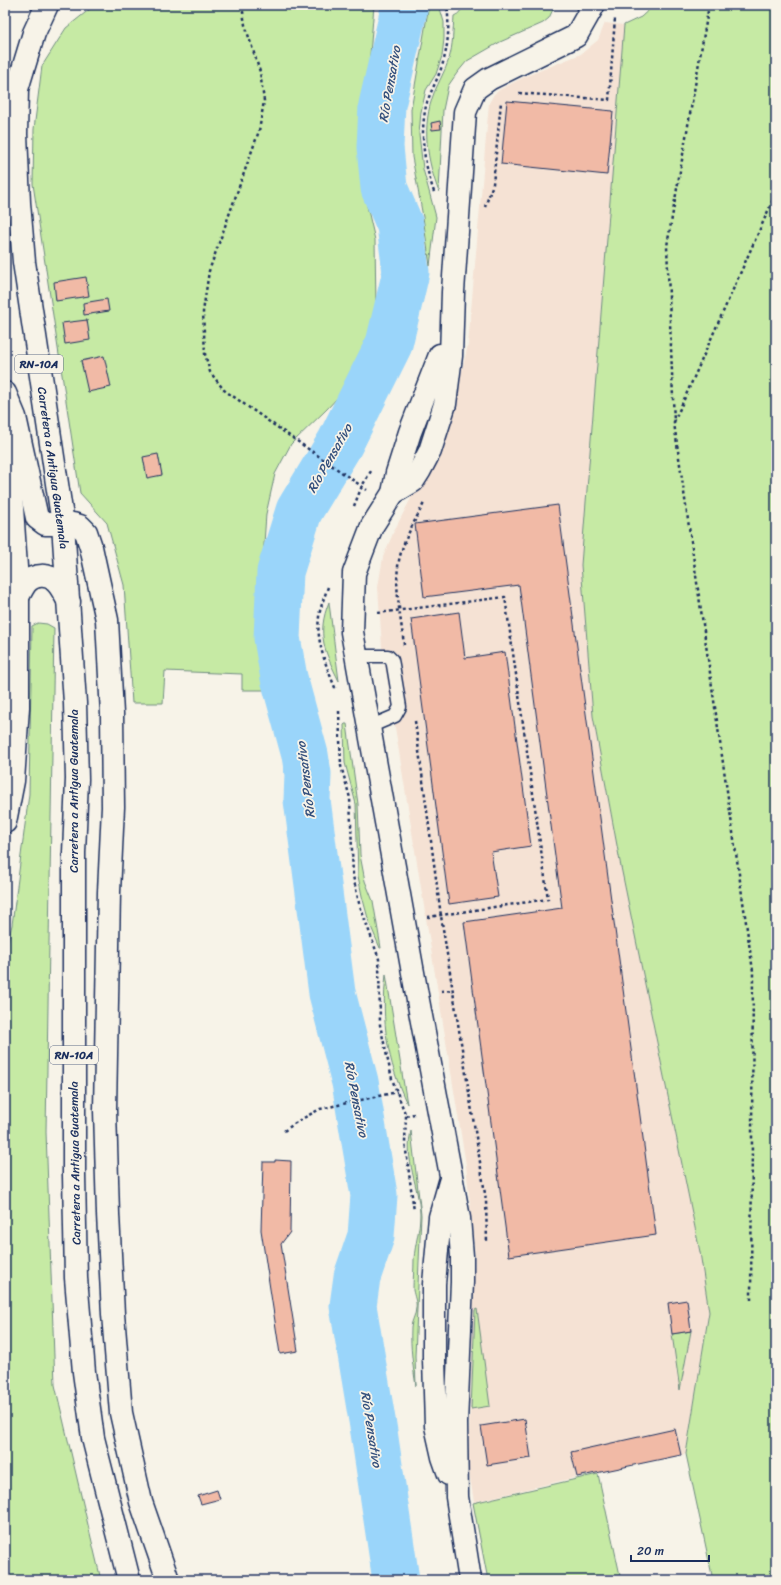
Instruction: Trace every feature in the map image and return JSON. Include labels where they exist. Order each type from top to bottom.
[{"type":"street","name":"Carretera a Antigua Guatemala","points":[[47,5],[34,33],[17,89],[16,134],[18,203],[24,262],[63,524],[75,703],[74,1159],[76,1278],[84,1372],[93,1438],[110,1510],[129,1580]]},
{"type":"street","points":[[393,493],[413,481],[420,470],[430,451],[445,404],[452,356],[453,292],[465,112],[474,89],[489,79],[576,36],[602,7]]},
{"type":"street","points":[[413,481],[408,477],[408,466],[425,424],[432,401],[453,292]]},
{"type":"street","points":[[440,355],[410,432],[397,473],[393,493],[372,526],[354,573],[352,632],[459,1218],[462,1256],[456,1422],[457,1497],[470,1580]]},
{"type":"street","points":[[5,393],[15,417],[37,518],[45,524],[73,524],[80,526],[86,532],[91,547],[107,620],[112,714],[113,807],[109,892],[105,1110],[113,1314],[121,1414],[141,1502],[168,1580]]},
{"type":"street","points":[[5,428],[8,448],[18,597],[18,707],[13,781],[5,822]]},
{"type":"street","points":[[18,597],[26,583],[33,578],[48,576],[57,582],[69,602]]},
{"type":"lane","points":[[356,656],[388,656],[392,660],[393,665],[400,707],[395,716],[369,727]]},
{"type":"path","points":[[242,5],[245,25],[260,72],[264,101],[260,131],[209,271],[203,312],[205,354],[210,372],[224,390],[347,476]]},
{"type":"path","points":[[435,194],[428,175],[423,152],[422,133],[425,110],[446,56],[449,22],[448,5]]},
{"type":"path","points":[[710,5],[667,246],[674,423],[753,971],[751,1300]]},
{"type":"path","points":[[516,92],[609,100],[602,7]]},
{"type":"path","points":[[474,89],[502,91],[493,184],[487,200],[485,213]]},
{"type":"path","points":[[674,423],[776,193]]},
{"type":"path","points":[[353,508],[362,486],[373,467]]},
{"type":"path","points":[[405,647],[398,581],[400,558],[407,535],[425,502]]},
{"type":"path","points":[[328,585],[320,612],[320,647],[337,697]]},
{"type":"path","points":[[352,616],[505,597],[548,899],[404,921]]},
{"type":"path","points":[[339,704],[341,766],[350,798],[353,876],[359,904],[379,959],[380,1025],[392,1079],[406,1116],[405,1143],[414,1203],[414,1216]]},
{"type":"path","points":[[414,715],[441,916],[486,1200],[488,1233],[487,1246]]},
{"type":"path","points":[[284,1131],[298,1121],[320,1109],[397,1092]]},
{"type":"path","points":[[406,1116],[414,1114],[413,1108]]},
{"type":"shaded area","points":[[605,23],[624,25],[581,565],[593,716],[621,867],[700,1252],[709,1312],[686,1454],[577,1477],[474,1502],[468,1465],[475,1254],[466,1165],[382,647],[378,587],[383,557],[394,531],[435,452],[455,399],[468,345],[489,103],[494,94],[501,89],[524,77],[581,54],[598,40]]},
{"type":"green space","points":[[95,5],[374,5],[362,154],[367,206],[375,240],[376,308],[369,349],[351,383],[291,444],[275,474],[266,514],[258,633],[266,690],[242,690],[242,674],[165,671],[163,703],[132,703],[124,585],[107,523],[80,493],[33,184],[34,129],[42,66],[66,28]]},
{"type":"green space","points":[[429,5],[439,5],[444,22],[442,56],[436,74],[426,90],[421,112],[419,134],[423,169],[436,217],[430,266],[412,157],[411,109]]},
{"type":"green space","points":[[463,5],[555,5],[549,18],[543,23],[500,42],[467,61],[448,86],[443,110],[439,192],[431,168],[427,143],[428,118],[434,93],[449,59],[453,38],[454,16],[460,12]]},
{"type":"green space","points":[[654,5],[776,5],[776,1580],[713,1580],[686,1454],[709,1312],[700,1252],[621,867],[593,716],[581,565],[624,25],[641,17]]},
{"type":"green space","points":[[329,602],[339,681],[326,652],[324,643],[323,624]]},
{"type":"green space","points":[[38,623],[47,624],[54,628],[46,1132],[55,1385],[101,1580],[5,1580],[5,953],[12,925],[29,794],[32,626]]},
{"type":"green space","points":[[345,724],[347,724],[358,804],[360,855],[365,881],[373,901],[381,948],[369,922],[358,876],[356,804],[345,763]]},
{"type":"green space","points":[[386,974],[407,1104],[400,1088],[390,1056],[387,1040],[384,1008]]},
{"type":"green space","points":[[411,1131],[421,1215],[415,1356],[416,1386],[412,1357],[411,1325],[416,1306],[413,1290],[414,1259],[420,1214],[409,1152]]},
{"type":"green space","points":[[477,1309],[490,1406],[471,1409],[475,1310]]},
{"type":"green space","points":[[691,1331],[680,1390],[672,1334]]},
{"type":"green space","points":[[598,1474],[621,1580],[488,1580],[473,1503]]},
{"type":"building","points":[[507,101],[613,111],[607,175],[501,164]]},
{"type":"building","points":[[440,121],[441,129],[432,130],[431,123]]},
{"type":"building","points":[[86,277],[89,296],[56,301],[54,282]]},
{"type":"building","points":[[107,299],[109,311],[84,315],[83,303]]},
{"type":"building","points":[[87,320],[90,340],[65,344],[62,323]]},
{"type":"building","points":[[104,356],[111,387],[88,392],[81,361]]},
{"type":"building","points":[[158,454],[162,475],[147,478],[143,457]]},
{"type":"building","points":[[558,505],[656,1235],[509,1256],[464,922],[562,908],[519,585],[424,597],[415,524]]},
{"type":"building","points":[[459,612],[465,658],[505,652],[531,846],[491,852],[498,897],[449,904],[411,619]]},
{"type":"building","points":[[275,1160],[291,1161],[290,1232],[281,1244],[298,1351],[280,1354],[261,1230],[263,1162],[275,1162]]},
{"type":"building","points":[[687,1300],[691,1331],[672,1334],[668,1303]]},
{"type":"building","points":[[525,1419],[531,1458],[487,1465],[481,1426]]},
{"type":"building","points":[[675,1429],[681,1455],[577,1477],[571,1452]]},
{"type":"building","points":[[217,1490],[220,1499],[201,1504],[198,1496]]},
{"type":"waterway","name":"Río Pensativo","points":[[396,1580],[374,1432],[353,1306],[357,1277],[371,1236],[374,1195],[355,1082],[332,993],[307,800],[308,774],[305,755],[284,678],[277,638],[280,572],[299,511],[340,443],[389,344],[406,272],[400,225],[384,188],[380,147],[382,105],[405,5]]}]
